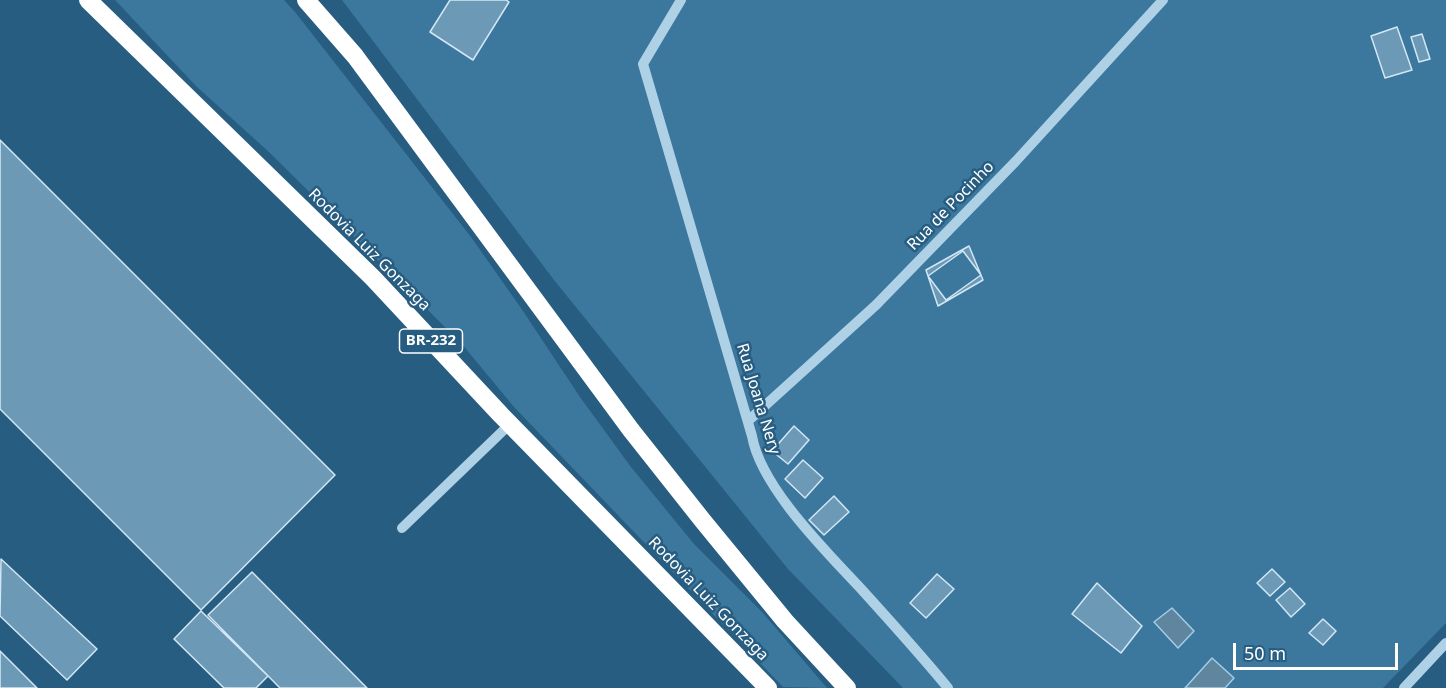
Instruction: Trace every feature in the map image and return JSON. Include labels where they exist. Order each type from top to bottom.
[{"type":"highway","name":"Rodovia Luiz Gonzaga","points":[[88,0],[373,278],[510,424],[768,688]]},
{"type":"highway","points":[[306,0],[355,56],[631,430],[785,621],[848,688]]},
{"type":"street","name":"Rua Joana Nery","points":[[681,0],[643,64],[754,448],[791,510],[948,688]]},
{"type":"street","name":"Rua de Pocinho","points":[[748,421],[876,305],[1016,161],[1163,0]]},
{"type":"street","points":[[402,528],[510,424]]},
{"type":"street","points":[[1408,687],[1446,643]]},
{"type":"shaded area","points":[[115,0],[284,0],[471,237],[580,397],[631,467],[694,544],[763,613],[827,688],[783,687],[514,407],[461,343],[270,153],[196,86]]},
{"type":"shaded area","points":[[342,0],[1446,0],[1446,623],[1383,688],[903,688],[788,569],[554,280]]},
{"type":"shaded area","points":[[1172,608],[1194,631],[1178,648],[1154,622]]},
{"type":"shaded area","points":[[1212,658],[1234,678],[1225,688],[1185,688]]},
{"type":"building","points":[[450,0],[506,0],[509,2],[473,60],[430,32]]},
{"type":"building","points":[[1397,27],[1412,70],[1385,78],[1371,36]]},
{"type":"building","points":[[1422,34],[1430,59],[1419,62],[1411,37]]},
{"type":"building","points":[[0,140],[335,475],[201,610],[0,409]]},
{"type":"building","points":[[969,246],[983,280],[938,306],[926,270]]},
{"type":"building","points":[[963,251],[981,275],[946,300],[928,276]]},
{"type":"building","points":[[794,426],[809,440],[788,464],[772,451]]},
{"type":"building","points":[[803,460],[823,478],[805,498],[785,479]]},
{"type":"building","points":[[834,496],[849,512],[824,535],[809,520]]},
{"type":"building","points":[[1,559],[97,649],[67,680],[0,616]]},
{"type":"building","points":[[1272,569],[1285,582],[1270,596],[1257,583]]},
{"type":"building","points":[[252,572],[367,688],[280,688],[208,615]]},
{"type":"building","points":[[937,574],[954,589],[926,618],[910,603]]},
{"type":"building","points":[[1097,583],[1142,626],[1121,653],[1072,614]]},
{"type":"building","points":[[1290,588],[1305,604],[1291,617],[1276,600]]},
{"type":"building","points":[[201,611],[268,676],[256,688],[224,688],[174,639]]},
{"type":"building","points":[[1323,619],[1336,631],[1323,645],[1309,633]]},
{"type":"building","points":[[0,651],[37,688],[0,688]]}]
